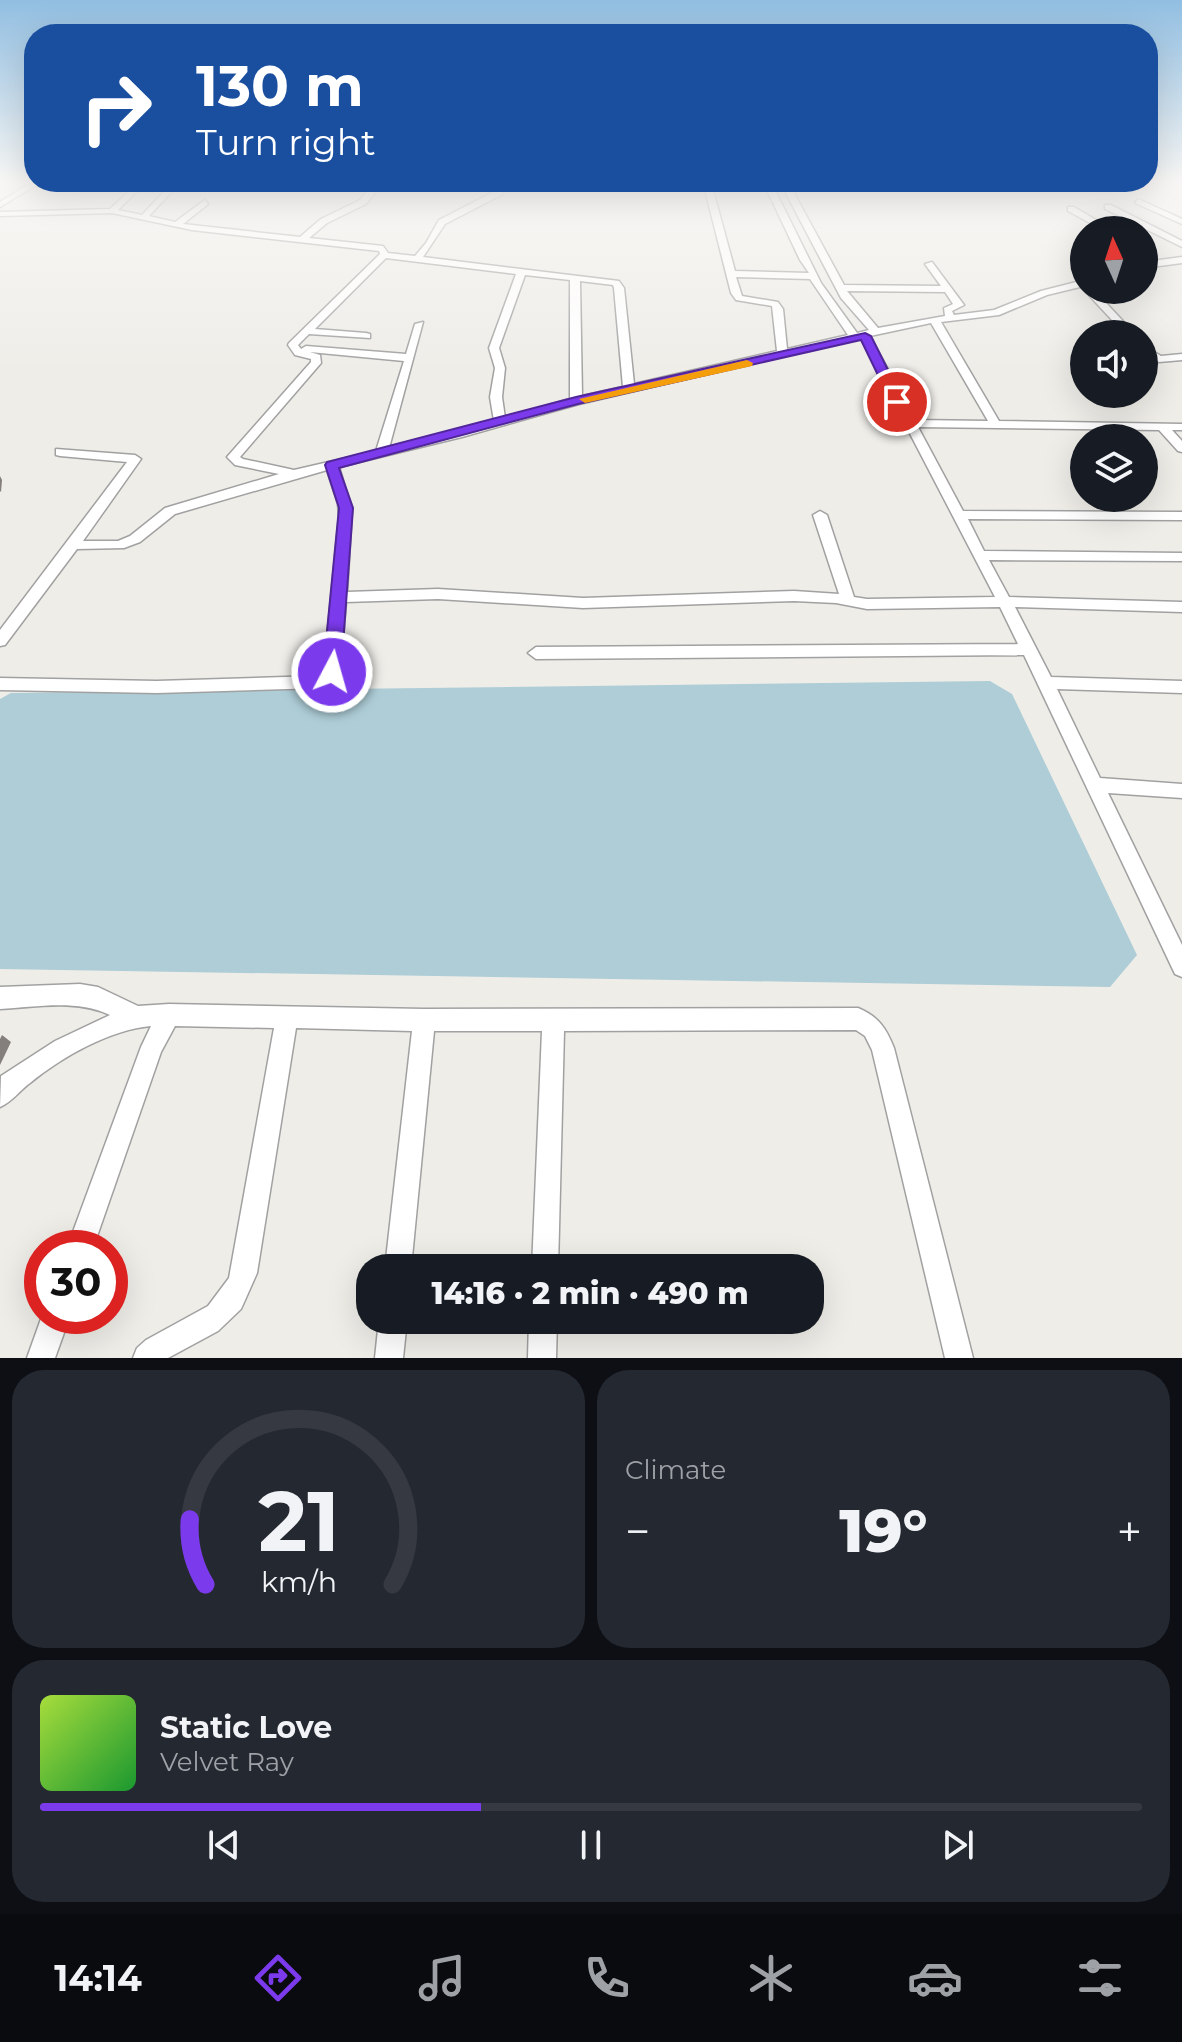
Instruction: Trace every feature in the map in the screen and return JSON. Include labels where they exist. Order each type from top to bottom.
[{"type":"street","points":[[353,244],[383,249],[384,255]]},
{"type":"street","points":[[417,259],[430,244]]},
{"type":"street","points":[[723,244],[739,298],[769,302],[778,309],[782,355]]},
{"type":"street","points":[[798,244],[818,289],[866,336]]},
{"type":"street","points":[[817,244],[1029,649],[1182,967]]},
{"type":"street","points":[[384,255],[575,277],[617,285],[629,389]]},
{"type":"street","points":[[293,348],[305,331],[384,255]]},
{"type":"street","points":[[1158,258],[1166,262]]},
{"type":"street","points":[[1158,263],[1182,260]]},
{"type":"street","points":[[929,264],[959,305],[947,310],[951,318]]},
{"type":"street","points":[[500,422],[496,397],[500,368],[494,348],[521,272]]},
{"type":"street","points":[[731,274],[814,277]]},
{"type":"street","points":[[575,277],[576,401]]},
{"type":"street","points":[[73,545],[119,545],[135,539],[170,511],[293,474],[381,454],[576,401],[934,319],[996,313],[1044,293],[1070,287]]},
{"type":"street","points":[[840,288],[948,289]]},
{"type":"street","points":[[1102,304],[1117,320]]},
{"type":"street","points":[[934,319],[996,425]]},
{"type":"street","points":[[381,454],[420,324]]},
{"type":"street","points":[[305,331],[369,332],[354,353]]},
{"type":"street","points":[[293,348],[410,358]]},
{"type":"street","points":[[293,348],[299,353],[316,357],[316,363],[233,457],[239,462],[293,474]]},
{"type":"street","points":[[1158,358],[1182,357]]},
{"type":"street","points":[[908,423],[1182,427]]},
{"type":"street","points":[[1162,427],[1182,448]]},
{"type":"street","points":[[0,641],[135,459],[60,452]]},
{"type":"street","points":[[0,684],[157,687],[320,682],[332,672],[346,500],[337,485],[332,465]]},
{"type":"street","points":[[820,515],[849,602]]},
{"type":"street","points":[[957,515],[1182,516]]},
{"type":"street","points":[[979,555],[1182,557]]},
{"type":"street","points":[[339,597],[438,594],[583,603],[794,596],[836,598],[849,602],[1182,607]]},
{"type":"street","points":[[536,653],[1029,649]]},
{"type":"street","points":[[1045,683],[1182,687]]},
{"type":"street","points":[[1094,785],[1182,791]]},
{"type":"street","points":[[0,998],[80,995],[98,998],[137,1017]]},
{"type":"street","points":[[86,1230],[152,1047],[169,1015]]},
{"type":"street","points":[[0,1095],[25,1070],[108,1026],[137,1017],[858,1019],[873,1028],[883,1048],[959,1358]]},
{"type":"street","points":[[147,1358],[170,1342],[215,1319],[235,1300],[244,1273],[287,1017]]},
{"type":"street","points":[[545,1254],[553,1019]]},
{"type":"street","points":[[399,1254],[424,1020]]},
{"type":"street","points":[[41,1358],[50,1334]]},
{"type":"street","points":[[389,1358],[392,1334]]},
{"type":"street","points":[[542,1358],[543,1334]]},
{"type":"water","points":[[990,681],[1012,694],[1137,955],[1110,987],[0,969],[0,699],[11,693]]},
{"type":"slow traffic","points":[[585,399],[747,363]]},
{"type":"route","points":[[332,672],[346,508],[346,500],[337,485],[332,465],[458,435],[576,401],[865,336],[897,402]]}]
